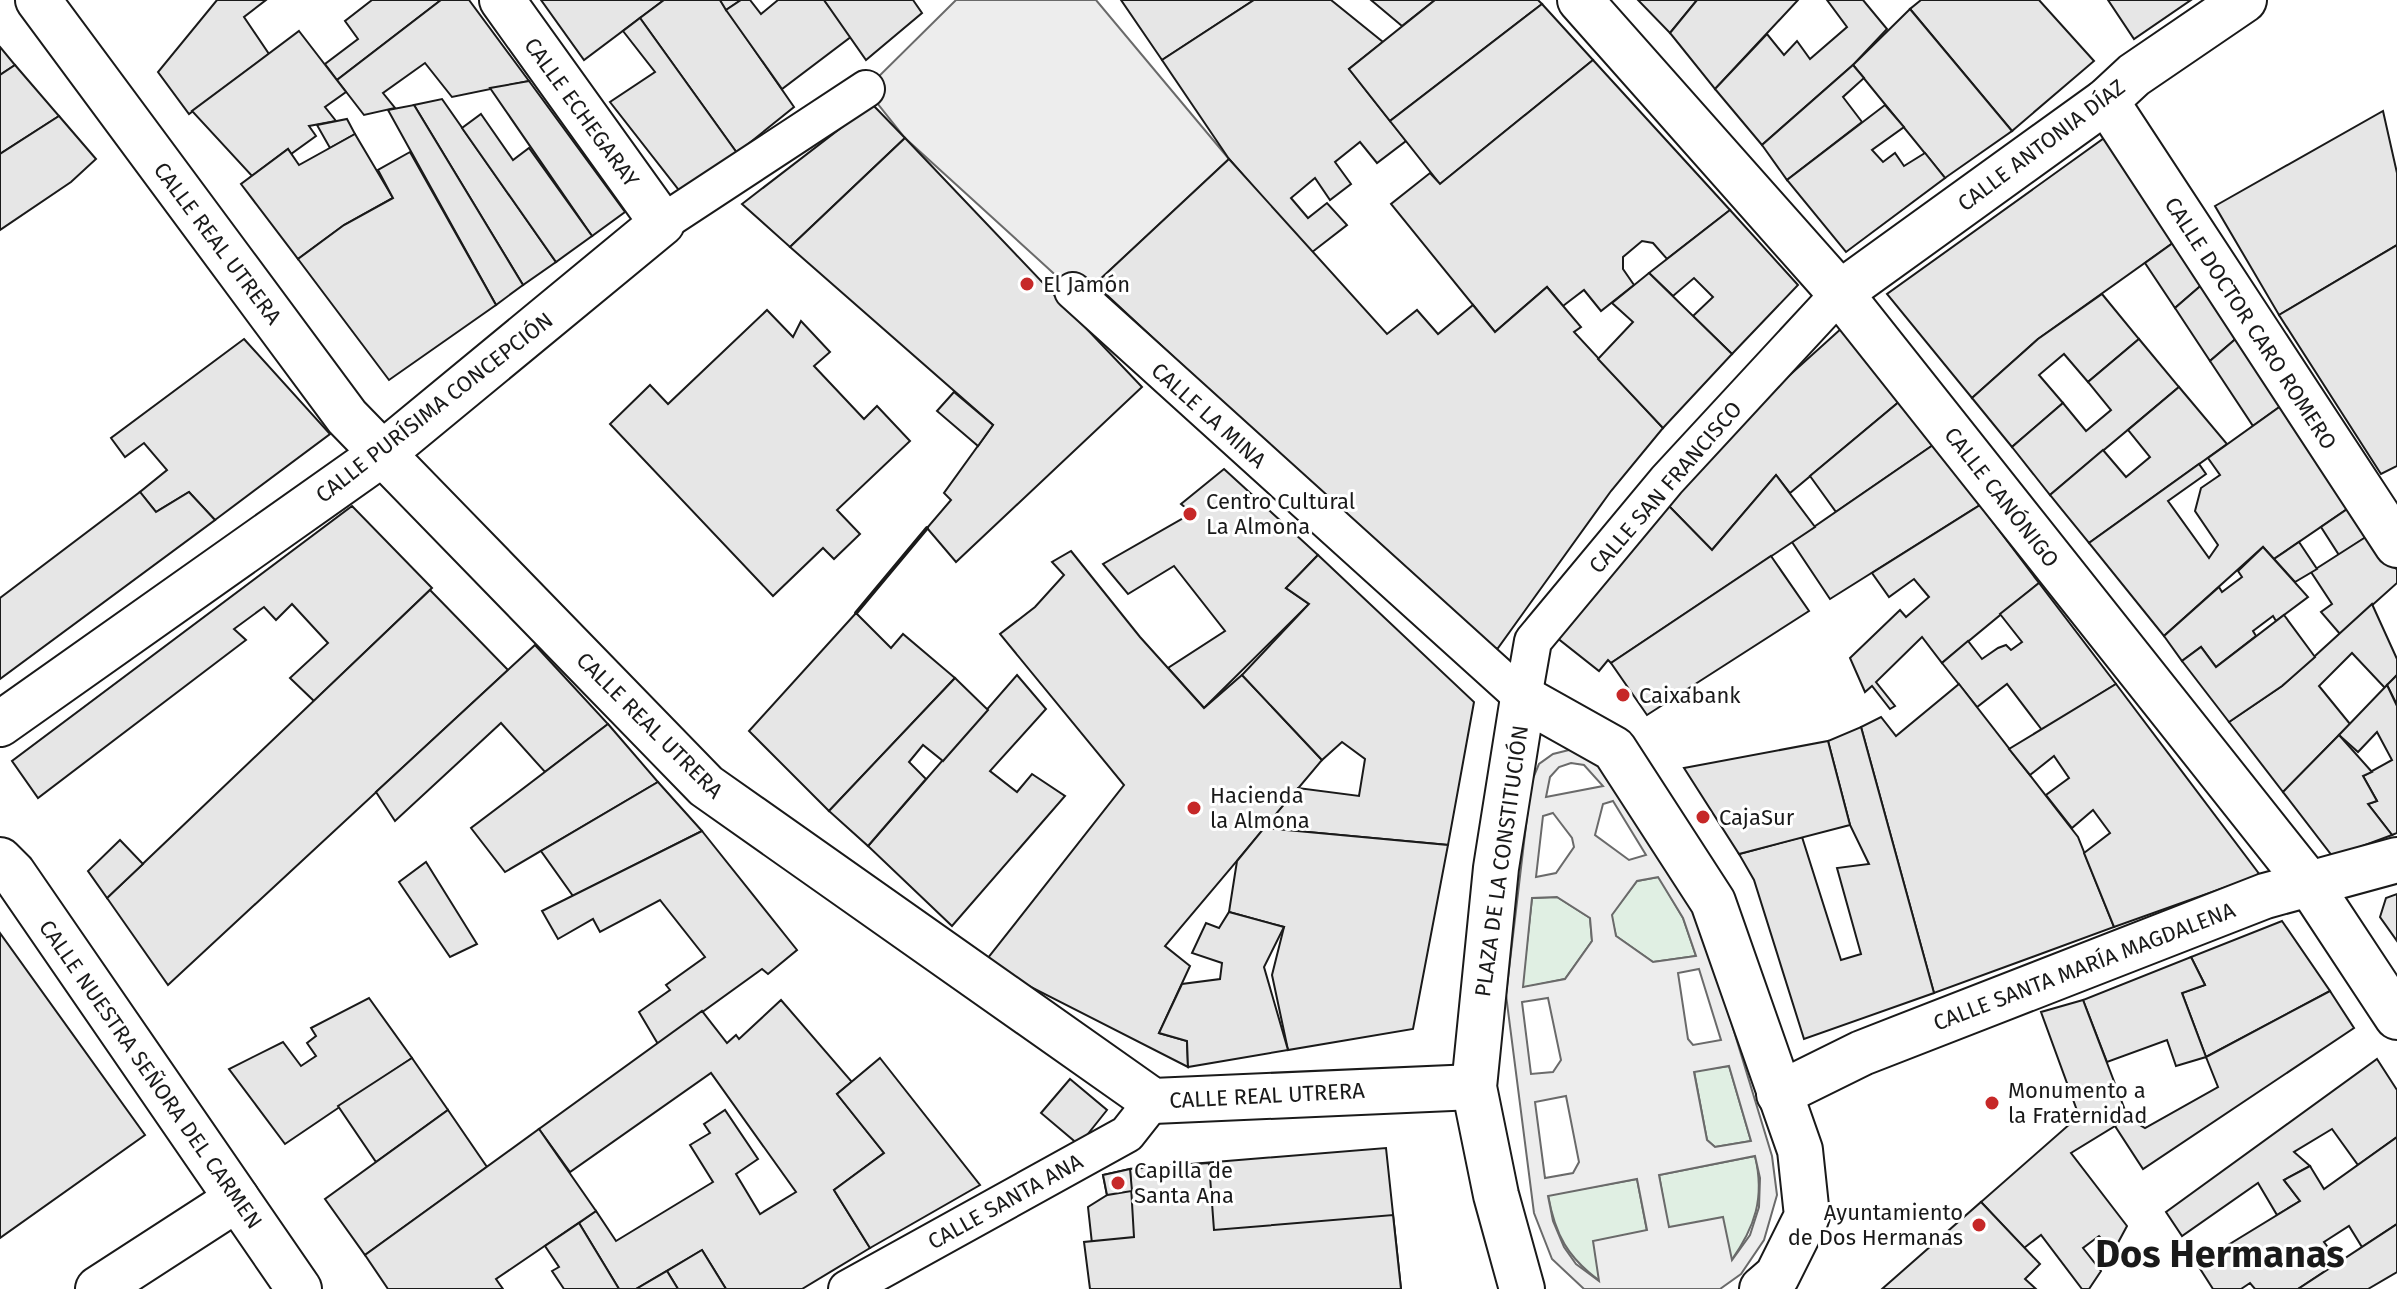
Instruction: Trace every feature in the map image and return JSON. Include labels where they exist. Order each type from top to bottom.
[{"type":"street","name":"CALLE REAL UTRERA","points":[[38,0],[347,417],[706,786],[1153,1101],[1474,1087]]},
{"type":"street","name":"CALLE ECHEGARAY","points":[[502,0],[662,223]]},
{"type":"street","name":"CALLE CANÓNIGO","points":[[1580,0],[1840,293],[2310,885],[2397,1017]]},
{"type":"street","name":"CALLE ANTONIA DÍAZ","points":[[1840,293],[2106,101],[2134,75],[2244,0]]},
{"type":"street","name":"CALLE PURÍSIMA CONCEPCIÓN","points":[[0,724],[382,454],[662,223],[866,89]]},
{"type":"street","name":"CALLE DOCTOR CARO ROMERO","points":[[2106,101],[2397,545]]},
{"type":"street","name":"CALLE LA MINA","points":[[1073,291],[1523,698]]},
{"type":"street","name":"CALLE SAN FRANCISCO","points":[[1523,698],[1533,641],[1667,480],[1840,293]]},
{"type":"street","name":"PLAZA DE LA CONSTITUCIÓN","points":[[1522,1289],[1496,1195],[1474,1087],[1496,868],[1523,698],[1614,749],[1713,902],[1800,1150],[1807,1216],[1777,1276],[1762,1289]]},
{"type":"street","name":"CALLE NUESTRA SEÑORA DEL CARMEN","points":[[0,860],[13,873],[299,1289]]},
{"type":"street","name":"CALLE SANTA MARÍA MAGDALENA","points":[[1779,1094],[1862,1053],[2265,896],[2397,860]]},
{"type":"street","name":"CALLE SANTA ANA","points":[[847,1289],[1127,1134],[1153,1101]]},
{"type":"street","points":[[98,1289],[237,1199]]},
{"type":"green space","points":[[1659,877],[1683,918],[1696,956],[1653,962],[1616,936],[1611,915],[1637,881]]},
{"type":"green space","points":[[1557,897],[1590,918],[1592,941],[1565,979],[1522,988],[1532,898]]},
{"type":"green space","points":[[1729,1066],[1751,1141],[1715,1147],[1707,1140],[1694,1071]]},
{"type":"green space","points":[[1755,1156],[1759,1185],[1756,1212],[1731,1261],[1668,1228],[1659,1175]]},
{"type":"green space","points":[[1637,1179],[1647,1231],[1600,1281],[1571,1254],[1559,1234],[1548,1195]]},
{"type":"shaded area","points":[[956,0],[1096,0],[1229,159],[1095,284],[1073,291],[905,138],[866,89]]},
{"type":"shaded area","points":[[1573,749],[1592,753],[1698,913],[1772,1156],[1777,1195],[1764,1240],[1741,1274],[1720,1289],[1584,1289],[1552,1259],[1534,1213],[1506,995],[1531,783],[1539,764],[1553,754]],"holes":[[[1571,763],[1584,765],[1603,786],[1546,797],[1550,777],[1559,767]],[[1613,801],[1646,855],[1629,860],[1595,835],[1603,804]],[[1553,813],[1572,838],[1574,847],[1556,873],[1536,877],[1543,816]],[[1658,877],[1683,918],[1696,956],[1653,962],[1616,936],[1612,915],[1637,881]],[[1557,897],[1590,918],[1592,941],[1565,979],[1523,987],[1532,898]],[[1699,969],[1721,1040],[1693,1045],[1688,1039],[1678,973]],[[1548,998],[1561,1060],[1553,1072],[1531,1074],[1522,1002]],[[1729,1066],[1751,1141],[1715,1147],[1707,1140],[1694,1072]],[[1566,1096],[1579,1162],[1573,1173],[1545,1178],[1535,1102]],[[1755,1156],[1760,1178],[1759,1207],[1750,1235],[1732,1260],[1723,1217],[1669,1227],[1659,1175]],[[1637,1179],[1647,1230],[1593,1241],[1599,1281],[1576,1264],[1564,1247],[1553,1221],[1548,1196]]]},
{"type":"building","points":[[217,0],[266,0],[244,17],[269,54],[189,114],[158,72]]},
{"type":"building","points":[[372,0],[441,0],[337,80],[325,64],[358,39],[345,21]]},
{"type":"building","points":[[441,0],[469,0],[529,81],[452,97],[425,63],[383,93],[395,108],[364,115],[337,80]]},
{"type":"building","points":[[541,0],[664,0],[584,60]]},
{"type":"building","points":[[664,0],[720,0],[794,107],[737,153],[640,18]]},
{"type":"building","points":[[720,0],[741,0],[726,10]]},
{"type":"building","points":[[741,0],[750,0],[761,14],[778,0],[824,0],[852,36],[782,89],[726,10]]},
{"type":"building","points":[[824,0],[913,0],[922,13],[866,60]]},
{"type":"building","points":[[1121,0],[1254,0],[1162,60]]},
{"type":"building","points":[[1254,0],[1331,0],[1383,42],[1349,69],[1406,141],[1377,163],[1360,142],[1335,162],[1351,184],[1330,200],[1315,178],[1291,198],[1308,218],[1327,203],[1347,225],[1311,253],[1229,159],[1162,60]]},
{"type":"building","points":[[1371,0],[1435,0],[1402,26]]},
{"type":"building","points":[[1435,0],[1538,0],[1542,4],[1390,121],[1349,69]]},
{"type":"building","points":[[1638,0],[1697,0],[1670,33]]},
{"type":"building","points":[[1697,0],[1798,0],[1715,89],[1670,33]]},
{"type":"building","points":[[1827,0],[1863,0],[1887,29],[1853,65],[1762,145],[1715,89],[1767,34],[1784,55],[1797,41],[1810,59],[1847,27]]},
{"type":"building","points":[[1921,0],[2039,0],[2094,61],[2012,131],[1910,9]]},
{"type":"building","points":[[2108,0],[2191,0],[2134,39]]},
{"type":"building","points":[[1542,4],[1593,60],[1440,184],[1390,121]]},
{"type":"building","points":[[1910,9],[2012,131],[1945,178],[1853,65]]},
{"type":"building","points":[[640,18],[737,153],[682,194],[610,102],[655,72],[623,31]]},
{"type":"building","points":[[299,31],[346,92],[325,107],[336,121],[309,126],[316,136],[291,154],[288,149],[252,176],[192,111]]},
{"type":"building","points":[[0,47],[15,65],[0,75]]},
{"type":"building","points":[[1593,60],[1730,210],[1667,259],[1653,243],[1642,241],[1623,257],[1623,269],[1634,285],[1601,311],[1584,290],[1563,306],[1547,287],[1495,332],[1391,204],[1430,173],[1440,184]]},
{"type":"building","points":[[15,65],[59,116],[0,154],[0,75]]},
{"type":"building","points":[[1853,65],[1864,78],[1843,97],[1862,122],[1787,180],[1762,145]]},
{"type":"building","points":[[529,81],[625,212],[592,236],[490,88]]},
{"type":"building","points":[[442,99],[556,262],[523,285],[414,105]]},
{"type":"building","points":[[872,104],[905,138],[790,247],[742,204]]},
{"type":"building","points":[[414,105],[523,285],[496,305],[388,110]]},
{"type":"building","points":[[1885,105],[1904,127],[1872,150],[1883,162],[1895,153],[1904,166],[1925,153],[1945,178],[1846,252],[1787,180]]},
{"type":"building","points":[[2383,111],[2397,173],[2397,245],[2279,315],[2215,206]]},
{"type":"building","points":[[481,114],[513,160],[529,148],[592,236],[556,262],[462,128]]},
{"type":"building","points":[[59,116],[96,159],[71,182],[0,230],[0,154]]},
{"type":"building","points":[[347,119],[355,134],[330,148],[317,125]]},
{"type":"building","points":[[355,134],[393,198],[344,225],[298,259],[241,184],[288,149],[299,165]]},
{"type":"building","points":[[2107,136],[2177,240],[2038,339],[1972,398],[1887,294]]},
{"type":"building","points":[[905,138],[1142,387],[956,562],[927,528],[951,500],[944,493],[993,425],[790,247]]},
{"type":"building","points":[[410,152],[496,305],[389,380],[298,259],[344,225],[393,198],[378,170]]},
{"type":"building","points":[[1229,159],[1387,334],[1417,310],[1438,334],[1473,305],[1495,332],[1547,287],[1581,327],[1574,332],[1663,428],[1611,491],[1498,648],[1488,649],[1095,284]]},
{"type":"building","points":[[1730,210],[1798,285],[1732,354],[1693,316],[1713,297],[1694,278],[1673,296],[1649,273]]},
{"type":"building","points":[[2177,240],[2205,282],[2175,308],[2145,263]]},
{"type":"building","points":[[2397,245],[2397,466],[2381,474],[2279,315]]},
{"type":"building","points":[[1649,273],[1732,354],[1663,428],[1598,359],[1633,322],[1612,303]]},
{"type":"building","points":[[2205,282],[2239,336],[2210,361],[2175,308]]},
{"type":"building","points":[[2102,294],[2139,339],[2088,382],[2064,354],[2039,375],[2063,403],[2012,447],[1972,398],[2038,339]]},
{"type":"building","points":[[767,310],[793,337],[801,321],[830,352],[814,366],[864,419],[877,406],[910,441],[837,510],[860,534],[834,559],[823,548],[773,596],[610,424],[650,385],[668,404]]},
{"type":"building","points":[[1843,327],[1900,401],[1790,493],[1776,475],[1712,550],[1666,503],[1749,412]]},
{"type":"building","points":[[2239,336],[2285,403],[2253,426],[2210,361]]},
{"type":"building","points":[[244,339],[330,434],[215,520],[189,492],[156,512],[140,492],[167,470],[144,443],[125,457],[111,438]]},
{"type":"building","points":[[2139,339],[2179,387],[2050,495],[2012,447],[2063,403],[2086,431],[2111,410],[2088,382]]},
{"type":"building","points":[[2179,387],[2227,444],[2089,543],[2050,495],[2103,450],[2126,477],[2150,457],[2128,430]]},
{"type":"building","points":[[954,392],[993,425],[978,446],[937,411]]},
{"type":"building","points":[[1900,401],[1933,445],[1836,512],[1810,476]]},
{"type":"building","points":[[2285,403],[2353,505],[2274,559],[2263,547],[2164,636],[2089,543],[2199,464],[2206,474],[2168,501],[2209,558],[2218,545],[2195,511],[2201,488],[2220,475],[2208,458]]},
{"type":"building","points":[[1933,445],[1980,505],[1830,599],[1792,542]]},
{"type":"building","points":[[1224,469],[1318,555],[1286,588],[1309,604],[1204,708],[1168,668],[1225,631],[1174,566],[1128,594],[1103,564],[1192,513],[1181,504]]},
{"type":"building","points":[[1776,475],[1815,527],[1611,663],[1608,660],[1599,671],[1556,637],[1666,503],[1712,550]]},
{"type":"building","points":[[140,492],[156,512],[189,492],[215,520],[0,679],[0,598]]},
{"type":"building","points":[[1980,505],[2039,583],[1942,663],[1922,637],[1876,682],[1895,706],[1890,709],[1872,686],[1865,692],[1850,658],[1900,610],[1906,617],[1929,597],[1914,579],[1889,597],[1872,573]]},
{"type":"building","points":[[2353,505],[2372,533],[2339,555],[2321,527]]},
{"type":"building","points":[[352,506],[432,588],[314,701],[290,678],[328,643],[292,604],[276,620],[264,607],[234,629],[246,640],[38,798],[12,761]]},
{"type":"building","points":[[2372,533],[2397,570],[2397,583],[2340,634],[2321,612],[2332,604],[2311,572]]},
{"type":"building","points":[[2299,542],[2317,569],[2295,582],[2274,559]]},
{"type":"building","points":[[2263,547],[2308,597],[2276,621],[2273,616],[2253,631],[2256,636],[2216,667],[2201,647],[2182,661],[2164,636],[2219,587],[2222,592],[2242,577],[2238,571]]},
{"type":"building","name":"Hacienda la Almona","points":[[1071,551],[1140,637],[1204,708],[1242,675],[1322,760],[1165,946],[1190,966],[1159,1033],[1187,1041],[1188,1067],[984,963],[1124,785],[1000,634],[1035,607],[1064,575],[1052,562]]},
{"type":"building","points":[[1318,555],[1474,702],[1448,845],[1264,828],[1298,788],[1359,796],[1365,759],[1342,742],[1322,760],[1242,675],[1309,604],[1286,588]]},
{"type":"building","points":[[1771,556],[1809,611],[1647,715],[1611,663]]},
{"type":"building","points":[[2039,583],[2116,684],[2042,730],[2007,684],[1977,707],[1942,663],[1968,641],[1982,659],[1998,648],[2006,645],[2011,650],[2022,642],[2000,614]]},
{"type":"building","points":[[430,590],[508,670],[168,985],[107,898]]},
{"type":"building","points":[[2372,604],[2397,659],[2397,675],[2385,688],[2352,653],[2319,686],[2350,724],[2283,792],[2229,722],[2282,686]]},
{"type":"building","points":[[856,613],[891,648],[903,634],[955,678],[829,811],[749,731]]},
{"type":"building","points":[[2284,615],[2315,657],[2282,686],[2229,722],[2182,661],[2201,647],[2216,667]]},
{"type":"building","points":[[535,645],[608,724],[545,772],[501,723],[395,821],[376,792]]},
{"type":"building","points":[[1017,675],[1046,709],[990,771],[1017,792],[1032,774],[1065,796],[952,926],[868,846]]},
{"type":"building","points":[[2397,675],[2397,705],[2387,685]]},
{"type":"building","points":[[955,678],[988,710],[943,761],[923,745],[909,762],[926,779],[868,846],[829,811]]},
{"type":"building","points":[[1959,684],[2078,837],[2114,927],[1934,993],[1861,727],[1881,717],[1896,736]]},
{"type":"building","points":[[2116,684],[2260,875],[2114,927],[2084,853],[2110,833],[2093,810],[2072,828],[2046,795],[2069,778],[2054,756],[2030,775],[2009,749]]},
{"type":"building","points":[[2387,685],[2397,706],[2397,833],[2392,835],[2368,804],[2377,801],[2363,776],[2392,760],[2377,732],[2358,752],[2339,735]]},
{"type":"building","points":[[608,724],[658,782],[505,872],[471,828]]},
{"type":"building","points":[[1861,727],[1934,993],[1804,1039],[1754,880],[1739,854],[1802,837],[1841,960],[1861,954],[1837,868],[1869,864],[1850,825],[1828,741]]},
{"type":"building","points":[[2339,735],[2372,772],[2363,776],[2377,801],[2368,804],[2392,835],[2333,857],[2283,792]]},
{"type":"building","points":[[1828,741],[1850,825],[1739,854],[1684,768]]},
{"type":"building","points":[[658,782],[702,831],[573,896],[541,851]]},
{"type":"building","points":[[1264,828],[1448,845],[1413,1029],[1288,1050],[1272,975],[1284,927],[1229,912],[1237,861]]},
{"type":"building","points":[[702,831],[797,950],[768,974],[762,969],[658,1044],[639,1012],[670,990],[666,985],[705,957],[660,900],[600,932],[593,919],[558,939],[542,911]]},
{"type":"building","points":[[120,840],[143,864],[107,898],[88,871]]},
{"type":"building","points":[[426,862],[477,944],[450,957],[399,882]]},
{"type":"building","points":[[2397,894],[2397,941],[2380,917],[2386,898]]},
{"type":"building","points":[[1229,912],[1284,927],[1264,967],[1288,1050],[1188,1067],[1187,1041],[1159,1033],[1182,984],[1220,979],[1222,963],[1192,953],[1206,923],[1219,928]]},
{"type":"building","points":[[2282,921],[2330,991],[2206,1057],[2182,993],[2205,985],[2191,957]]},
{"type":"building","points":[[0,933],[145,1135],[0,1238]]},
{"type":"building","points":[[2191,957],[2205,985],[2182,993],[2206,1057],[2176,1066],[2167,1040],[2107,1062],[2083,1000]]},
{"type":"building","points":[[2330,991],[2354,1028],[2143,1169],[2115,1126],[2128,1118],[2145,1128],[2218,1087],[2206,1057]]},
{"type":"building","points":[[369,998],[412,1058],[285,1144],[229,1069],[283,1042],[301,1066],[316,1056],[307,1043],[316,1036],[311,1028]]},
{"type":"building","points":[[781,1000],[852,1082],[837,1094],[884,1153],[834,1190],[870,1248],[802,1289],[726,1289],[702,1250],[636,1289],[619,1289],[579,1223],[596,1211],[616,1241],[713,1182],[690,1145],[710,1133],[704,1124],[725,1110],[758,1159],[736,1174],[760,1214],[796,1192],[711,1073],[570,1172],[539,1129],[702,1011],[727,1043],[736,1035],[739,1039]]},
{"type":"building","points":[[2083,1000],[2128,1118],[2071,1153],[2127,1226],[2113,1252],[2099,1236],[2083,1248],[2101,1271],[2089,1289],[2082,1289],[2041,1235],[2024,1248],[1981,1202],[2079,1116],[2041,1012]]},
{"type":"building","points":[[412,1058],[448,1110],[376,1162],[338,1106]]},
{"type":"building","points":[[880,1058],[980,1185],[870,1248],[834,1190],[884,1153],[837,1094]]},
{"type":"building","points":[[2377,1059],[2397,1090],[2397,1137],[2358,1165],[2332,1129],[2294,1152],[2310,1166],[2284,1180],[2300,1201],[2277,1215],[2258,1183],[2182,1236],[2166,1212]]},
{"type":"building","points":[[1070,1079],[1107,1110],[1079,1145],[1041,1113]]},
{"type":"building","points":[[448,1110],[487,1167],[365,1255],[325,1199]]},
{"type":"building","points":[[539,1129],[596,1211],[496,1279],[503,1289],[388,1289],[365,1255]]},
{"type":"building","points":[[2397,1137],[2397,1224],[2362,1247],[2349,1226],[2324,1242],[2339,1262],[2298,1289],[2255,1289],[2250,1283],[2241,1289],[2213,1289],[2197,1264],[2300,1201],[2284,1180],[2310,1166],[2324,1189]]},
{"type":"building","points":[[1386,1148],[1401,1289],[1097,1289],[1088,1207],[1107,1195],[1103,1175],[1130,1169]]},
{"type":"building","points":[[1209,1163],[1214,1230],[1393,1215],[1401,1289],[1090,1289],[1084,1242],[1134,1237],[1130,1169]]},
{"type":"building","name":"Capilla de Santa Ana","points":[[1130,1169],[1132,1191],[1107,1195],[1103,1175]]},
{"type":"building","name":"Ayuntamiento de Dos Hermanas","points":[[1981,1202],[2040,1264],[2025,1279],[2036,1289],[1882,1289]]},
{"type":"building","points":[[579,1223],[619,1289],[564,1289],[552,1271],[559,1267],[545,1246]]},
{"type":"building","points":[[2397,1224],[2397,1272],[2368,1289],[2298,1289]]},
{"type":"building","points":[[702,1250],[726,1289],[678,1289],[667,1271]]},
{"type":"building","points":[[667,1271],[678,1289],[636,1289]]},
{"type":"wall","points":[[856,613],[927,528]]},
{"type":"place","name":"El Jamón","points":[[1027,284]]},
{"type":"place","name":"Centro Cultural La Almona","points":[[1190,514]]},
{"type":"place","name":"Caixabank","points":[[1623,695]]},
{"type":"place","name":"Hacienda la Almona","points":[[1194,808]]},
{"type":"place","name":"CajaSur","points":[[1703,817]]},
{"type":"place","name":"Monumento a la Fraternidad","points":[[1992,1103]]},
{"type":"place","name":"Capilla de Santa Ana","points":[[1118,1183]]},
{"type":"place","name":"Ayuntamiento de Dos Hermanas","points":[[1979,1225]]},
{"type":"district","name":"Dos Hermanas","points":[[2220,1254]]}]
